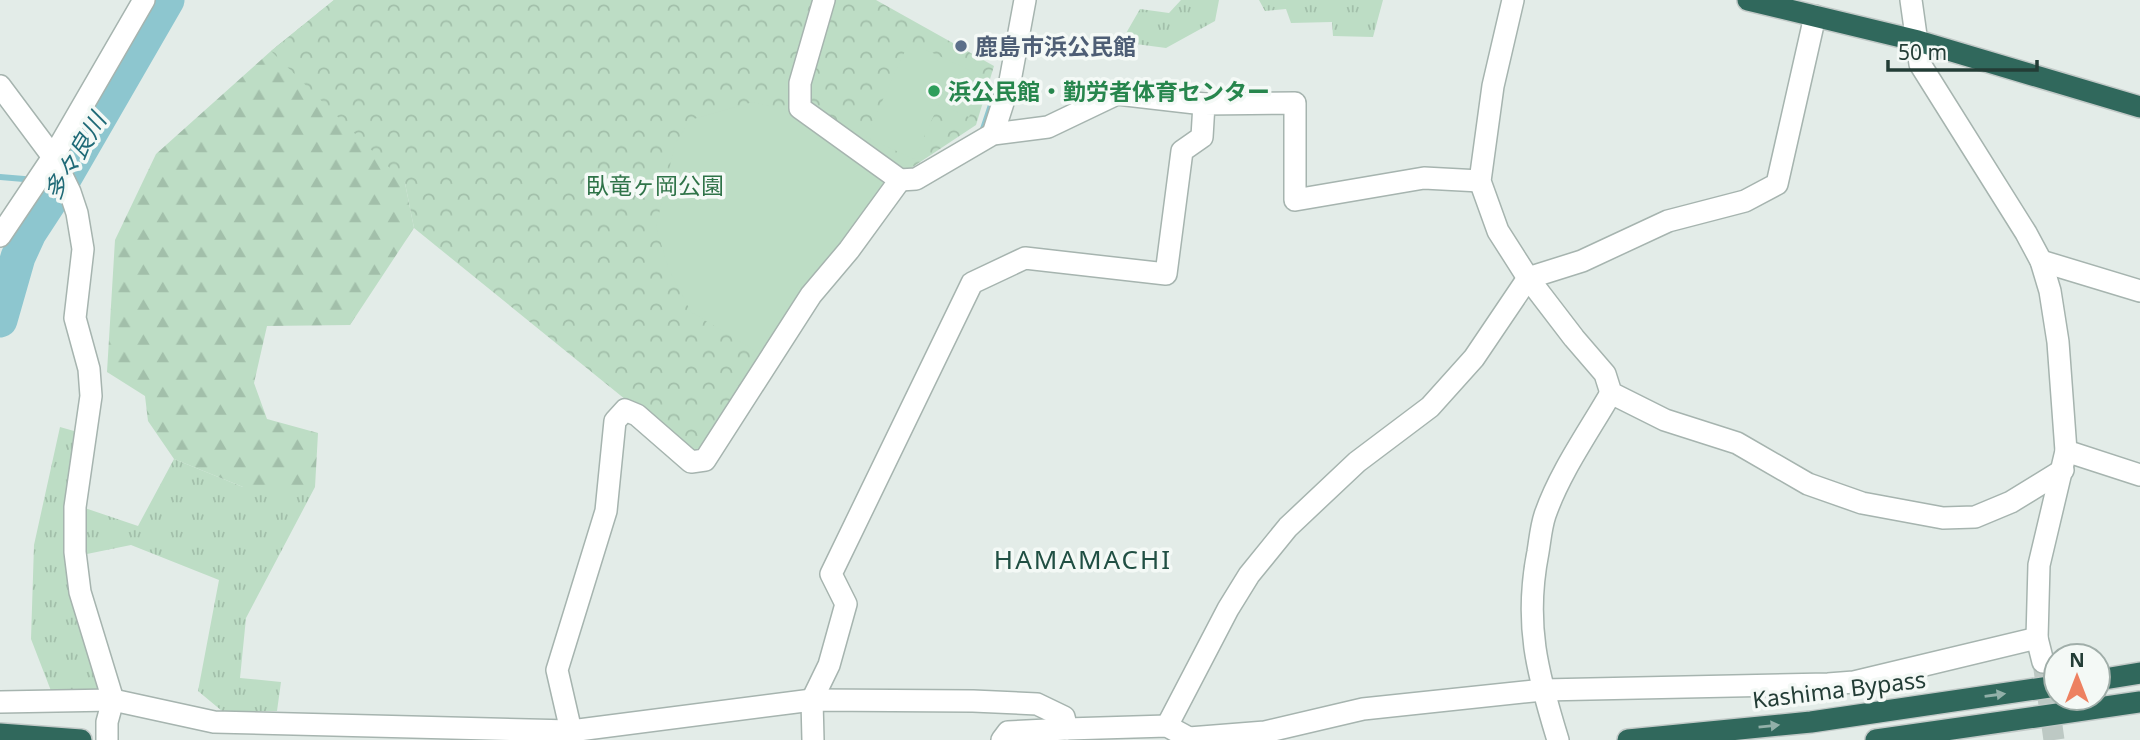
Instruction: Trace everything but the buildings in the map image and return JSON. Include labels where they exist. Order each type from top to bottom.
[{"type":"highway","points":[[1748,0],[1918,41],[2140,107]]},
{"type":"highway","points":[[2112,678],[2140,673]]},
{"type":"highway","name":"Kashima Bypass","points":[[1628,740],[1811,722],[2042,688]]},
{"type":"highway","points":[[1876,740],[2140,702]]},
{"type":"highway","points":[[0,734],[81,740]]},
{"type":"street","points":[[0,236],[43,172],[144,0]]},
{"type":"street","points":[[824,0],[800,83],[800,108],[900,180],[916,179],[993,134],[1048,127],[1117,94],[1204,104],[1295,103],[1294,200],[1424,178],[1480,181]]},
{"type":"street","points":[[993,134],[1010,81],[1025,0]]},
{"type":"street","points":[[1513,0],[1493,86],[1480,181],[1498,231],[1528,278],[1605,374],[1611,393],[1665,420],[1737,443],[1808,484],[1862,503],[1943,518],[1975,517],[2011,502],[2064,461],[2140,475]]},
{"type":"street","points":[[1911,0],[1920,64],[2026,233],[2041,261],[2050,291],[2058,342],[2064,461],[2039,565],[2037,638],[2042,658]]},
{"type":"street","points":[[1167,726],[1228,609],[1250,575],[1288,527],[1357,462],[1430,407],[1474,358],[1528,278],[1582,261],[1668,221],[1745,201],[1777,184],[1815,16]]},
{"type":"street","points":[[0,86],[43,172],[70,191],[83,249],[75,318],[89,369],[91,396],[75,507],[75,552],[80,592],[113,700],[107,722],[107,740]]},
{"type":"street","points":[[813,740],[812,708],[829,665],[846,604],[831,574],[972,283],[1025,258],[1166,274],[1182,151],[1202,137],[1204,104]]},
{"type":"street","points":[[571,731],[557,670],[606,511],[615,421],[625,410],[636,415],[691,462],[705,460],[811,295],[849,250],[900,180]]},
{"type":"street","points":[[2041,261],[2140,291]]},
{"type":"street","points":[[1558,740],[1533,643],[1532,580],[1544,517],[1559,483],[1611,393]]},
{"type":"street","points":[[1002,740],[1008,732],[1167,726],[1189,738],[1265,732],[1363,709],[1841,683],[2037,638]]},
{"type":"street","points":[[0,702],[113,700],[214,722],[571,731],[812,708],[973,701],[1037,704],[1065,717],[1067,729]]},
{"type":"green space","points":[[334,0],[405,183],[414,228],[350,325],[267,326],[254,383],[267,419],[318,433],[315,487],[243,487],[174,459],[148,421],[145,396],[107,372],[115,240],[156,154],[271,51]]},
{"type":"green space","name":"臥竜ヶ岡公園","points":[[334,0],[876,0],[994,66],[976,125],[887,184],[705,448],[689,451],[414,228],[405,183],[271,51]]},
{"type":"green space","points":[[1181,0],[1219,0],[1215,21],[1166,48],[1121,42],[1140,9],[1169,13]]},
{"type":"green space","points":[[1259,0],[1383,0],[1373,37],[1333,36],[1332,22],[1291,23],[1286,9],[1265,11]]},
{"type":"green space","name":"浜公民館・勤労者体育センター","points":[[909,42],[987,78],[969,117],[939,104],[914,159],[866,137]]},
{"type":"green space","points":[[753,102],[796,113],[887,184],[764,356],[691,312],[669,270],[656,227],[675,144],[690,120]]},
{"type":"green space","points":[[60,427],[81,433],[70,503],[138,526],[174,459],[243,487],[315,487],[246,618],[240,678],[281,682],[277,711],[222,711],[198,691],[219,580],[131,545],[82,555],[107,666],[96,711],[58,709],[31,639],[34,545]]},
{"type":"waterway","name":"多々良川","points":[[0,320],[18,257],[29,233],[59,187],[167,0]]},
{"type":"waterway","points":[[983,129],[999,81]]},
{"type":"waterway","points":[[0,177],[59,187]]},
{"type":"tunnel","points":[[2050,712],[2054,740]]},
{"type":"place","name":"鹿島市浜公民館","points":[[961,46]]},
{"type":"place","name":"浜公民館・勤労者体育センター","points":[[934,91]]},
{"type":"district","name":"HAMAMACHI","points":[[1083,559]]}]
